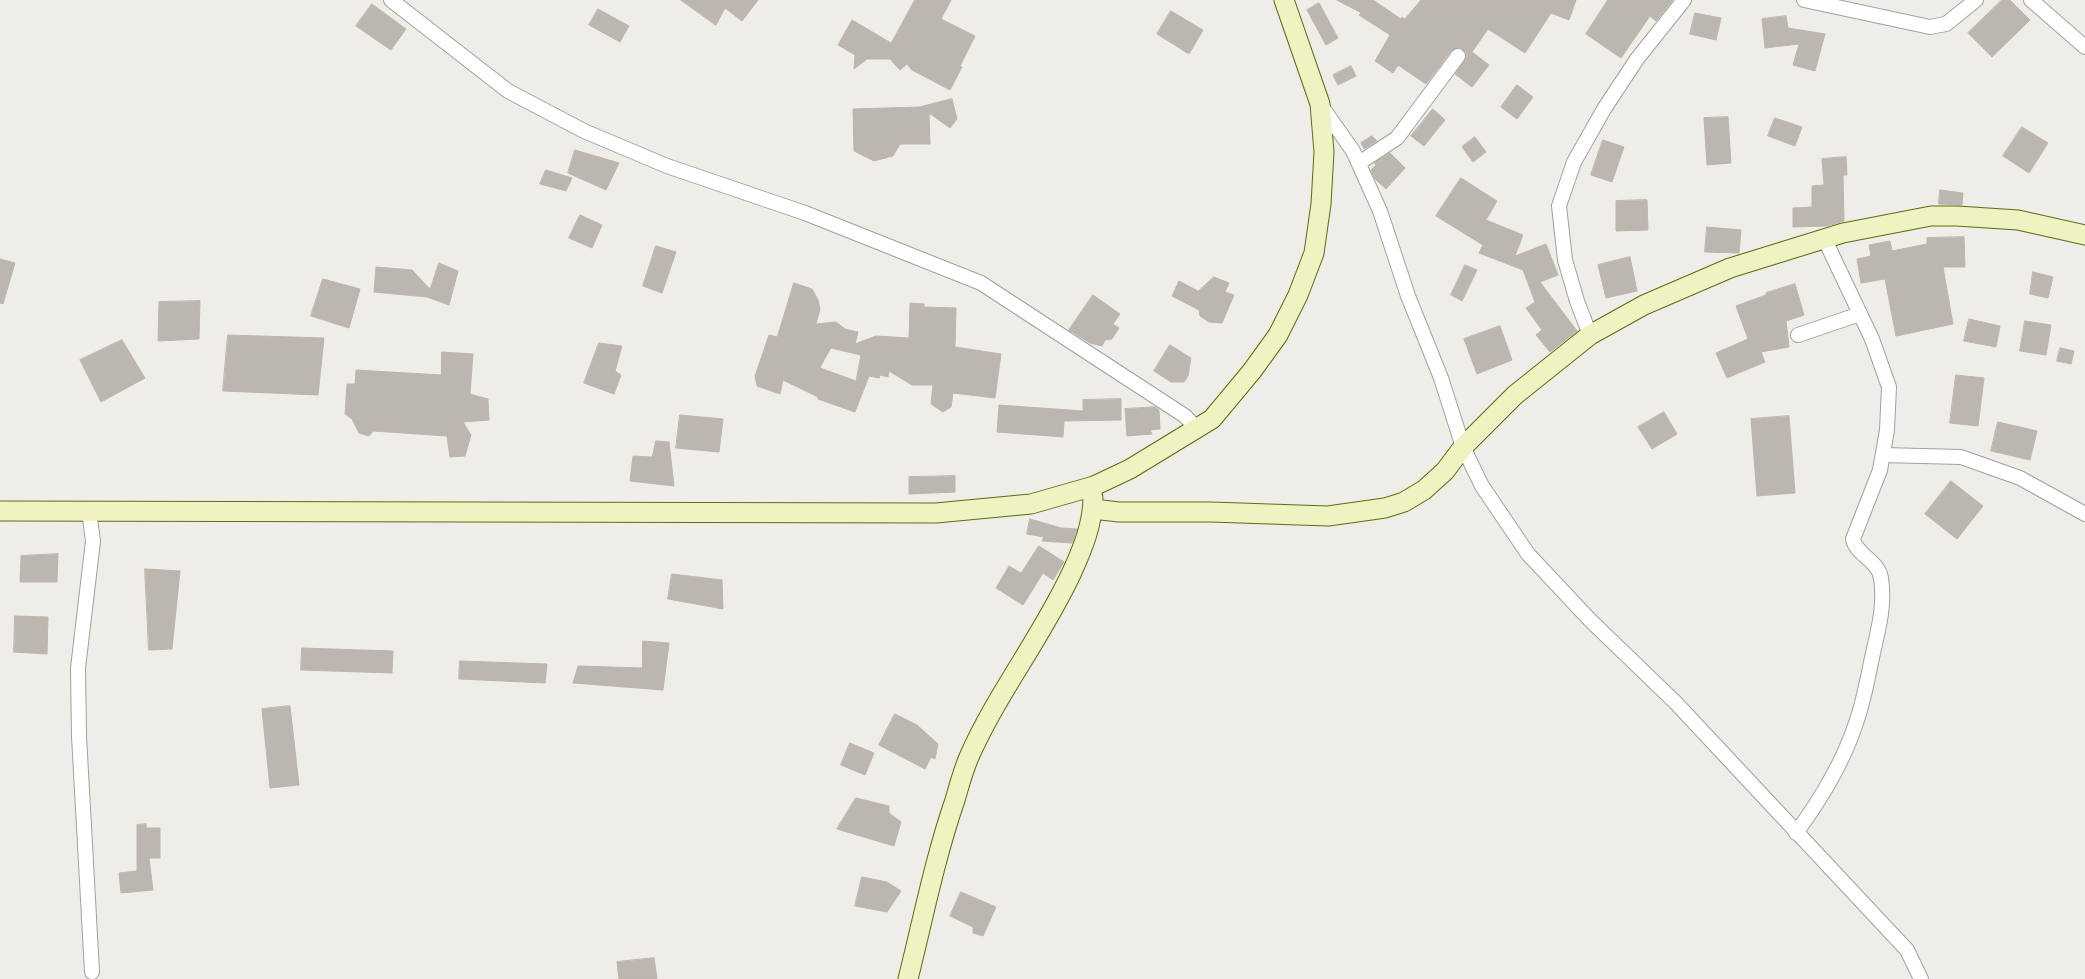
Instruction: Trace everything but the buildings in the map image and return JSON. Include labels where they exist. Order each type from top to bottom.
[{"type":"main road","points":[[0,511],[936,513],[1031,504],[1094,486],[1130,470],[1212,419],[1252,371],[1278,335],[1301,287],[1314,253],[1321,204],[1324,152],[1320,104],[1284,0]]},
{"type":"main road","points":[[1093,509],[1119,512],[1211,512],[1328,516],[1385,508],[1404,502],[1424,490],[1446,471],[1463,447],[1515,395],[1590,335],[1644,305],[1730,268],[1843,233],[1930,216],[2018,220],[2085,235]]},
{"type":"main road","points":[[908,979],[944,832],[969,757],[1009,682],[1045,625],[1066,586],[1082,550],[1093,509],[1094,486]]},
{"type":"street","points":[[391,0],[508,91],[584,131],[667,166],[805,213],[981,283],[1185,416],[1197,429]]},
{"type":"street","points":[[1590,335],[1577,301],[1565,260],[1559,206],[1574,162],[1604,109],[1637,59],[1684,0]]},
{"type":"street","points":[[1804,0],[1930,27],[1946,24],[1976,0]]},
{"type":"street","points":[[2031,0],[2085,47]]},
{"type":"street","points":[[1359,163],[1397,138],[1458,56]]},
{"type":"street","points":[[1320,104],[1353,151],[1380,211],[1408,296],[1441,378],[1463,447],[1482,486],[1528,554],[1590,620],[1676,703],[1907,950],[1921,979]]},
{"type":"street","points":[[1796,833],[1818,804],[1840,763],[1857,723],[1883,606],[1881,575],[1875,565],[1854,546],[1853,539],[1880,470],[1887,430],[1889,387],[1872,339],[1825,240]]},
{"type":"street","points":[[1798,334],[1860,314]]},
{"type":"street","points":[[1883,455],[1961,457],[2020,478],[2085,514]]},
{"type":"street","points":[[89,511],[93,541],[78,668],[80,754],[92,972]]}]
